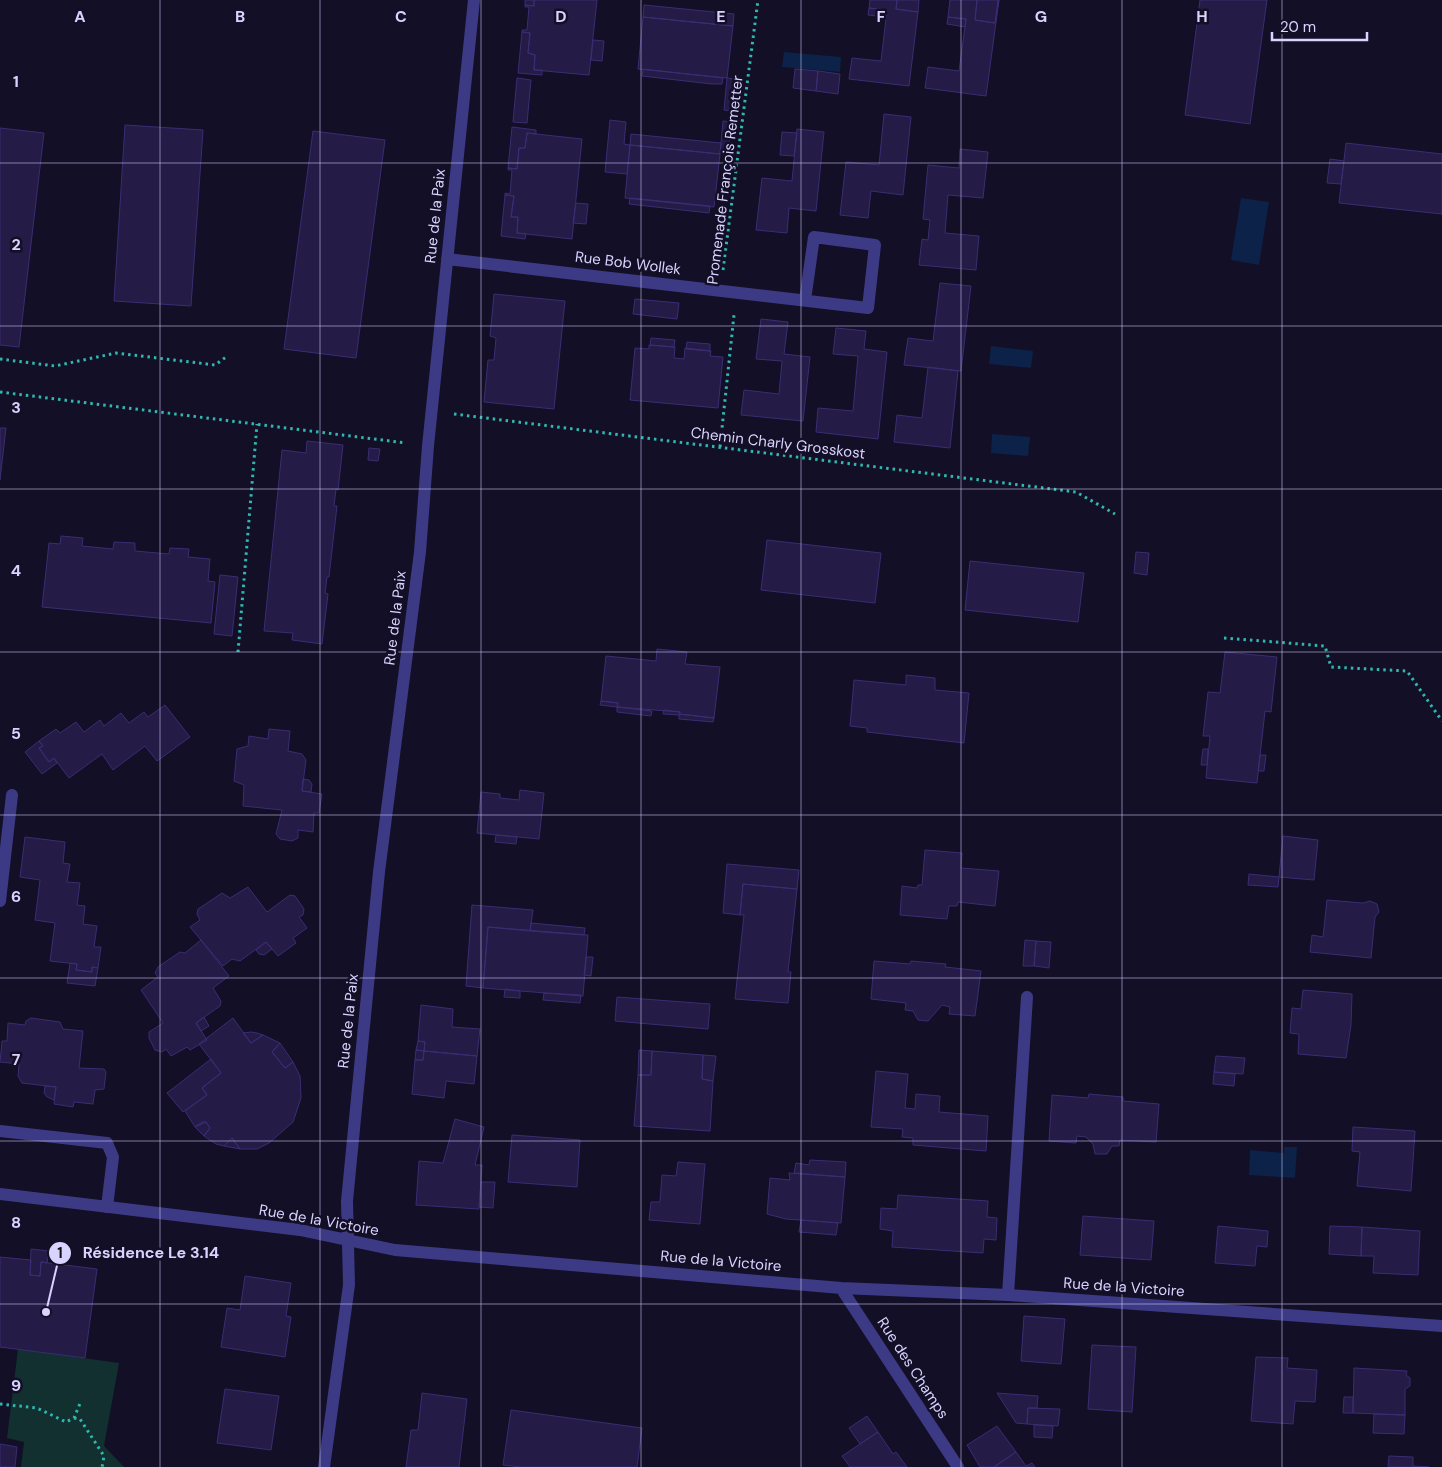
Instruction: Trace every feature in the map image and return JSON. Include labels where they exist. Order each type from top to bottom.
[{"type":"street","name":"Rue de la Paix","points":[[324,1467],[349,1285],[347,1201],[378,882],[420,552],[431,412],[474,0]]},
{"type":"street","name":"Rue Bob Wollek","points":[[447,259],[868,308],[876,245],[814,237],[806,300]]},
{"type":"street","points":[[0,901],[12,795]]},
{"type":"street","points":[[1008,1295],[1027,997]]},
{"type":"street","points":[[0,1131],[107,1143],[114,1156],[108,1207]]},
{"type":"street","name":"Rue de la Victoire","points":[[0,1194],[300,1230],[395,1250],[841,1288],[1008,1295],[1442,1326]]},
{"type":"street","name":"Rue des Champs","points":[[841,1288],[958,1467]]},
{"type":"path","name":"Promenade François Remetter","points":[[720,447],[734,305],[720,290],[758,0]]},
{"type":"path","points":[[0,358],[55,366],[116,353],[215,365],[226,357]]},
{"type":"path","points":[[0,392],[428,446]]},
{"type":"path","name":"Chemin Charly Grosskost","points":[[431,412],[1076,492],[1115,514]]},
{"type":"path","points":[[238,652],[257,424]]},
{"type":"path","points":[[1224,638],[1326,646],[1331,667],[1406,671],[1442,721]]},
{"type":"path","points":[[74,1418],[81,1401]]},
{"type":"path","points":[[0,1404],[37,1408],[66,1422],[74,1418],[80,1419],[104,1456],[102,1467]]},
{"type":"green space","points":[[18,1349],[119,1363],[104,1446],[124,1467],[21,1467],[24,1442],[7,1438]]},
{"type":"water","points":[[784,52],[841,57],[840,72],[782,67]]},
{"type":"water","points":[[1241,198],[1269,202],[1259,265],[1231,260]]},
{"type":"water","points":[[991,346],[1033,351],[1031,368],[989,364]]},
{"type":"water","points":[[992,434],[1030,437],[1028,456],[991,453]]},
{"type":"water","points":[[1284,1147],[1297,1147],[1295,1178],[1249,1175],[1250,1150],[1284,1153]]},
{"type":"building","points":[[525,0],[534,0],[534,6],[525,5]]},
{"type":"building","points":[[534,0],[597,0],[589,75],[534,70],[535,55],[528,53],[530,33],[522,32],[522,30],[527,30],[529,7],[525,7],[525,5],[534,6]]},
{"type":"building","points":[[870,0],[897,0],[896,9],[918,12],[909,86],[849,79],[852,58],[881,61],[887,10],[869,8]]},
{"type":"building","points":[[897,0],[919,0],[918,12],[896,9]]},
{"type":"building","points":[[950,0],[977,0],[975,20],[995,23],[999,0],[986,96],[925,88],[928,67],[959,71],[966,19],[948,17]]},
{"type":"building","points":[[977,0],[998,0],[995,23],[975,20]]},
{"type":"building","points":[[1200,0],[1267,0],[1250,124],[1185,115]]},
{"type":"building","points":[[644,5],[734,14],[733,26],[643,17]]},
{"type":"building","points":[[869,8],[887,10],[886,17],[868,15]]},
{"type":"building","points":[[643,17],[733,26],[727,78],[638,69]]},
{"type":"building","points":[[948,17],[966,19],[965,27],[947,24]]},
{"type":"building","points":[[522,32],[530,33],[528,53],[535,55],[534,70],[542,70],[542,75],[518,73]]},
{"type":"building","points":[[593,40],[604,41],[602,61],[591,60]]},
{"type":"building","points":[[643,69],[723,78],[722,84],[712,84],[642,76]]},
{"type":"building","points":[[795,69],[818,71],[816,91],[793,88]]},
{"type":"building","points":[[818,71],[840,74],[838,94],[816,91]]},
{"type":"building","points":[[517,78],[531,80],[527,123],[513,122]]},
{"type":"building","points":[[727,78],[736,79],[732,111],[724,110]]},
{"type":"building","points":[[884,114],[911,117],[903,195],[871,191],[868,218],[840,215],[846,162],[879,165]]},
{"type":"building","points":[[610,120],[626,122],[624,144],[630,145],[627,174],[605,172]]},
{"type":"building","points":[[723,121],[731,122],[728,154],[720,153]]},
{"type":"building","points":[[125,125],[203,130],[191,306],[114,301]]},
{"type":"building","points":[[512,127],[536,130],[536,134],[527,133],[525,148],[519,148],[517,169],[508,168]]},
{"type":"building","points":[[0,128],[44,133],[19,347],[0,345]]},
{"type":"building","points":[[797,129],[824,132],[816,211],[789,208],[787,233],[756,230],[762,178],[792,181]]},
{"type":"building","points":[[313,131],[385,140],[356,358],[284,349]]},
{"type":"building","points":[[782,132],[797,133],[794,156],[780,155]]},
{"type":"building","points":[[527,133],[582,139],[572,239],[517,233],[518,217],[511,217],[514,196],[505,195],[505,193],[510,194],[512,170],[508,170],[508,168],[517,169],[519,148],[525,148]]},
{"type":"building","points":[[631,134],[721,143],[720,154],[630,145]]},
{"type":"building","points":[[1346,143],[1442,154],[1442,214],[1339,203]]},
{"type":"building","points":[[630,145],[720,154],[714,207],[625,198]]},
{"type":"building","points":[[960,149],[988,152],[983,198],[948,195],[945,233],[979,236],[976,270],[919,265],[922,239],[928,240],[930,220],[923,219],[928,165],[959,168]]},
{"type":"building","points":[[1330,159],[1344,161],[1341,184],[1327,183]]},
{"type":"building","points":[[505,195],[514,196],[511,217],[518,217],[517,233],[526,234],[525,239],[501,236]]},
{"type":"building","points":[[630,198],[710,206],[709,213],[629,204]]},
{"type":"building","points":[[576,203],[588,204],[586,224],[573,223]]},
{"type":"building","points":[[940,283],[971,286],[961,371],[904,365],[908,338],[933,341]]},
{"type":"building","points":[[494,294],[565,301],[554,409],[484,402],[488,360],[494,360],[496,338],[490,336]]},
{"type":"building","points":[[635,299],[679,303],[677,319],[633,314]]},
{"type":"building","points":[[761,319],[788,322],[784,354],[810,357],[803,421],[741,415],[744,390],[779,394],[782,361],[756,359]]},
{"type":"building","points":[[836,328],[866,331],[864,349],[887,352],[878,439],[816,432],[818,408],[853,411],[858,356],[833,354]]},
{"type":"building","points":[[651,338],[675,340],[674,347],[650,345]]},
{"type":"building","points":[[687,342],[710,344],[710,351],[686,349]]},
{"type":"building","points":[[649,345],[675,347],[674,358],[684,359],[685,348],[711,351],[710,356],[723,357],[718,408],[630,400],[635,348],[649,349]]},
{"type":"building","points":[[928,367],[958,371],[950,448],[894,442],[897,415],[922,418]]},
{"type":"building","points":[[0,428],[6,428],[0,480]]},
{"type":"building","points":[[307,441],[343,445],[338,490],[336,489],[334,506],[337,506],[329,577],[327,577],[325,593],[328,594],[322,644],[292,640],[293,633],[264,631],[282,450],[306,453]]},
{"type":"building","points":[[369,448],[380,449],[378,461],[368,460]]},
{"type":"building","points":[[61,536],[83,538],[82,546],[113,549],[114,542],[135,543],[135,551],[169,554],[170,548],[189,549],[188,557],[210,559],[208,581],[215,582],[211,623],[42,607],[49,543],[60,544]]},
{"type":"building","points":[[767,540],[881,553],[875,603],[761,590]]},
{"type":"building","points":[[1136,552],[1149,553],[1147,575],[1134,573]]},
{"type":"building","points":[[970,561],[1084,573],[1078,622],[965,610]]},
{"type":"building","points":[[220,575],[238,577],[232,636],[214,634]]},
{"type":"building","points":[[657,649],[687,652],[685,664],[720,667],[714,718],[679,714],[680,712],[617,707],[618,703],[601,701],[606,656],[656,661]]},
{"type":"building","points":[[1225,652],[1277,657],[1271,712],[1265,711],[1257,783],[1206,778],[1210,736],[1203,736],[1208,692],[1220,693]]},
{"type":"building","points":[[906,675],[935,678],[935,690],[969,693],[964,743],[867,732],[867,728],[850,726],[854,680],[906,685]]},
{"type":"building","points":[[601,701],[618,703],[617,707],[600,705]]},
{"type":"building","points":[[165,705],[190,737],[157,761],[145,746],[113,770],[102,754],[69,778],[54,758],[49,762],[39,748],[43,746],[39,741],[56,729],[60,733],[76,722],[84,732],[100,720],[104,726],[121,713],[129,723],[144,712],[148,717]]},
{"type":"building","points":[[617,707],[652,711],[651,716],[617,712]]},
{"type":"building","points":[[664,710],[680,712],[679,715],[663,714]]},
{"type":"building","points":[[679,714],[714,718],[713,722],[679,719]]},
{"type":"building","points":[[269,729],[290,731],[288,751],[302,754],[306,760],[302,791],[322,794],[319,813],[314,813],[313,832],[298,830],[298,838],[292,841],[280,839],[276,834],[282,810],[243,806],[244,785],[234,781],[237,749],[248,746],[249,736],[268,739]]},
{"type":"building","points":[[39,741],[43,746],[39,748],[49,762],[54,758],[57,763],[42,774],[25,752]]},
{"type":"building","points":[[1203,749],[1208,749],[1207,765],[1201,765]]},
{"type":"building","points":[[1260,755],[1266,755],[1264,771],[1258,771]]},
{"type":"building","points":[[303,779],[309,780],[312,784],[311,792],[302,791]]},
{"type":"building","points":[[520,790],[544,793],[539,839],[477,833],[481,792],[500,794],[500,798],[519,800]]},
{"type":"building","points":[[496,835],[517,837],[516,844],[495,842]]},
{"type":"building","points":[[1283,836],[1318,840],[1314,880],[1279,877]]},
{"type":"building","points":[[25,837],[65,842],[63,863],[70,864],[67,882],[80,883],[77,905],[85,906],[83,924],[97,926],[94,947],[101,947],[98,968],[92,967],[92,972],[76,970],[77,964],[50,961],[55,923],[35,920],[40,880],[20,877]]},
{"type":"building","points":[[925,850],[962,853],[961,868],[999,871],[995,906],[958,902],[957,906],[949,906],[947,919],[900,915],[902,886],[917,888],[918,885],[922,885]]},
{"type":"building","points":[[727,864],[799,870],[797,889],[743,884],[740,915],[723,913]]},
{"type":"building","points":[[1249,874],[1279,877],[1278,887],[1248,885]]},
{"type":"building","points":[[743,884],[797,889],[788,972],[791,972],[788,1003],[735,999],[744,915],[740,915]]},
{"type":"building","points":[[248,887],[267,912],[290,895],[295,896],[304,909],[303,915],[299,917],[307,928],[293,938],[296,943],[278,956],[266,942],[240,961],[232,959],[223,966],[190,927],[200,920],[197,914],[198,909],[222,893],[230,898]]},
{"type":"building","points":[[1327,900],[1363,903],[1370,901],[1377,904],[1379,912],[1375,917],[1371,958],[1310,952],[1312,935],[1323,937]]},
{"type":"building","points":[[472,905],[533,910],[530,931],[488,927],[483,988],[466,986]]},
{"type":"building","points":[[531,923],[585,928],[584,935],[530,931]]},
{"type":"building","points":[[488,927],[588,935],[583,996],[483,988]]},
{"type":"building","points":[[201,940],[229,976],[213,988],[221,1001],[220,1006],[196,1023],[207,1040],[190,1050],[187,1047],[171,1056],[166,1049],[162,1052],[155,1050],[149,1038],[149,1032],[163,1023],[141,990],[158,977],[155,973],[158,967],[180,952],[185,953]]},
{"type":"building","points":[[1025,940],[1036,941],[1034,966],[1023,966]]},
{"type":"building","points":[[1036,941],[1051,942],[1049,968],[1034,966]]},
{"type":"building","points":[[266,942],[272,949],[264,955],[259,954],[256,950]]},
{"type":"building","points":[[586,957],[593,957],[591,976],[584,975]]},
{"type":"building","points":[[874,961],[910,964],[911,961],[946,964],[945,967],[981,971],[975,1016],[949,1014],[950,1007],[942,1005],[928,1021],[918,1020],[913,1011],[905,1010],[906,1003],[871,999]]},
{"type":"building","points":[[70,963],[77,964],[76,970],[92,972],[92,967],[98,968],[95,986],[67,983]]},
{"type":"building","points":[[505,989],[520,991],[520,998],[504,997]]},
{"type":"building","points":[[1303,990],[1352,994],[1351,1025],[1346,1058],[1298,1054],[1299,1034],[1290,1033],[1292,1008],[1301,1009]]},
{"type":"building","points":[[544,993],[581,995],[580,1003],[543,1000]]},
{"type":"building","points":[[617,997],[710,1004],[708,1029],[615,1021]]},
{"type":"building","points":[[421,1005],[453,1009],[452,1027],[480,1029],[477,1056],[424,1051],[425,1042],[418,1041]]},
{"type":"building","points":[[204,1017],[209,1026],[201,1031],[196,1023]]},
{"type":"building","points":[[31,1018],[60,1022],[63,1029],[83,1031],[79,1068],[104,1069],[106,1072],[104,1089],[95,1090],[93,1104],[74,1102],[73,1107],[54,1104],[56,1087],[22,1083],[18,1076],[19,1064],[0,1062],[2,1041],[7,1041],[8,1023],[25,1025],[26,1021]]},
{"type":"building","points":[[233,1018],[251,1043],[263,1035],[280,1043],[272,1052],[285,1068],[293,1062],[300,1076],[301,1098],[293,1122],[269,1143],[257,1149],[240,1149],[232,1138],[224,1146],[216,1144],[204,1136],[210,1128],[206,1122],[195,1127],[185,1111],[207,1095],[202,1088],[221,1073],[199,1044]]},
{"type":"building","points":[[251,1032],[263,1035],[251,1043],[243,1033]]},
{"type":"building","points":[[418,1041],[425,1042],[424,1051],[416,1050]]},
{"type":"building","points":[[280,1043],[293,1062],[285,1068],[272,1052]]},
{"type":"building","points":[[416,1050],[424,1051],[423,1060],[415,1060]]},
{"type":"building","points":[[639,1050],[652,1051],[651,1075],[638,1075]]},
{"type":"building","points":[[424,1051],[477,1056],[474,1084],[446,1081],[444,1098],[412,1094],[415,1060],[423,1060]]},
{"type":"building","points":[[652,1051],[703,1055],[702,1079],[713,1081],[710,1131],[634,1126],[638,1075],[651,1075]]},
{"type":"building","points":[[703,1055],[716,1056],[713,1081],[702,1079]]},
{"type":"building","points":[[1216,1056],[1245,1058],[1243,1074],[1214,1072]]},
{"type":"building","points":[[211,1059],[221,1073],[202,1088],[207,1095],[183,1112],[167,1093]]},
{"type":"building","points":[[876,1071],[908,1074],[905,1108],[915,1109],[916,1094],[940,1096],[939,1112],[988,1116],[986,1151],[913,1145],[913,1138],[902,1137],[903,1129],[871,1127]]},
{"type":"building","points":[[1214,1072],[1235,1074],[1234,1086],[1213,1084]]},
{"type":"building","points":[[45,1086],[56,1087],[54,1100],[47,1097],[44,1093]]},
{"type":"building","points":[[1089,1094],[1123,1097],[1123,1101],[1159,1104],[1156,1142],[1120,1140],[1119,1146],[1112,1146],[1107,1154],[1095,1154],[1093,1144],[1086,1137],[1077,1136],[1076,1143],[1049,1141],[1052,1095],[1088,1098]]},
{"type":"building","points":[[455,1119],[484,1127],[475,1165],[482,1165],[479,1209],[416,1205],[419,1161],[443,1163]]},
{"type":"building","points":[[202,1122],[206,1122],[210,1128],[204,1136],[195,1127]]},
{"type":"building","points":[[1353,1127],[1415,1131],[1411,1191],[1357,1186],[1360,1152],[1352,1151]]},
{"type":"building","points":[[512,1135],[580,1140],[577,1187],[508,1182]]},
{"type":"building","points":[[232,1138],[240,1149],[224,1146]]},
{"type":"building","points":[[810,1160],[846,1162],[845,1177],[794,1173],[796,1163],[809,1165]]},
{"type":"building","points":[[678,1162],[705,1164],[700,1224],[649,1220],[651,1202],[660,1202],[662,1175],[676,1176]]},
{"type":"building","points":[[789,1173],[845,1177],[841,1223],[786,1219],[767,1214],[770,1178],[790,1180]]},
{"type":"building","points":[[481,1182],[495,1182],[493,1208],[479,1207]]},
{"type":"building","points":[[898,1195],[988,1201],[987,1217],[997,1218],[996,1240],[984,1239],[983,1253],[892,1247],[893,1231],[880,1229],[881,1208],[897,1209]]},
{"type":"building","points":[[1083,1216],[1154,1221],[1151,1260],[1080,1255]]},
{"type":"building","points":[[801,1220],[838,1223],[836,1235],[799,1232]]},
{"type":"building","points":[[1218,1226],[1268,1231],[1267,1247],[1257,1246],[1255,1266],[1215,1263]]},
{"type":"building","points":[[1330,1226],[1362,1227],[1361,1256],[1329,1254]]},
{"type":"building","points":[[1362,1227],[1420,1231],[1418,1275],[1373,1273],[1374,1256],[1361,1256]]},
{"type":"building","points":[[31,1249],[49,1251],[47,1263],[41,1262],[40,1276],[30,1275]]},
{"type":"building","points":[[0,1257],[31,1260],[30,1275],[40,1276],[41,1262],[97,1269],[85,1358],[0,1347]]},
{"type":"building","points":[[245,1276],[291,1283],[286,1316],[291,1317],[285,1357],[221,1347],[227,1308],[240,1310]]},
{"type":"building","points":[[1024,1316],[1065,1319],[1061,1364],[1021,1361]]},
{"type":"building","points":[[1092,1345],[1136,1347],[1132,1412],[1088,1409]]},
{"type":"building","points":[[1256,1357],[1288,1358],[1287,1368],[1317,1370],[1315,1402],[1295,1401],[1293,1424],[1251,1421]]},
{"type":"building","points":[[1354,1368],[1407,1371],[1406,1375],[1410,1378],[1410,1386],[1405,1389],[1405,1415],[1353,1413]]},
{"type":"building","points":[[225,1389],[279,1396],[271,1450],[217,1443]]},
{"type":"building","points":[[422,1393],[467,1399],[459,1467],[406,1467],[411,1430],[418,1430]]},
{"type":"building","points":[[997,1393],[1038,1396],[1037,1408],[1028,1408],[1027,1424],[1016,1423]]},
{"type":"building","points":[[1344,1397],[1353,1397],[1353,1413],[1343,1413]]},
{"type":"building","points":[[1028,1408],[1060,1409],[1058,1426],[1027,1424]]},
{"type":"building","points":[[511,1410],[642,1428],[637,1467],[521,1467],[503,1465]]},
{"type":"building","points":[[1374,1414],[1405,1415],[1404,1434],[1373,1433]]},
{"type":"building","points":[[867,1416],[878,1432],[860,1444],[849,1428]]},
{"type":"building","points":[[1034,1425],[1053,1426],[1052,1438],[1034,1437]]},
{"type":"building","points":[[997,1426],[1016,1452],[994,1467],[980,1467],[967,1445]]},
{"type":"building","points":[[878,1432],[893,1454],[896,1452],[907,1467],[850,1467],[842,1456]]},
{"type":"building","points":[[0,1444],[17,1447],[15,1467],[0,1467]]},
{"type":"building","points":[[1016,1452],[1026,1466],[1032,1463],[1035,1467],[994,1467]]},
{"type":"building","points":[[1389,1456],[1413,1457],[1413,1466],[1429,1467],[1388,1467]]},
{"type":"place","name":"Résidence Le 3.14","points":[[46,1312]]}]
